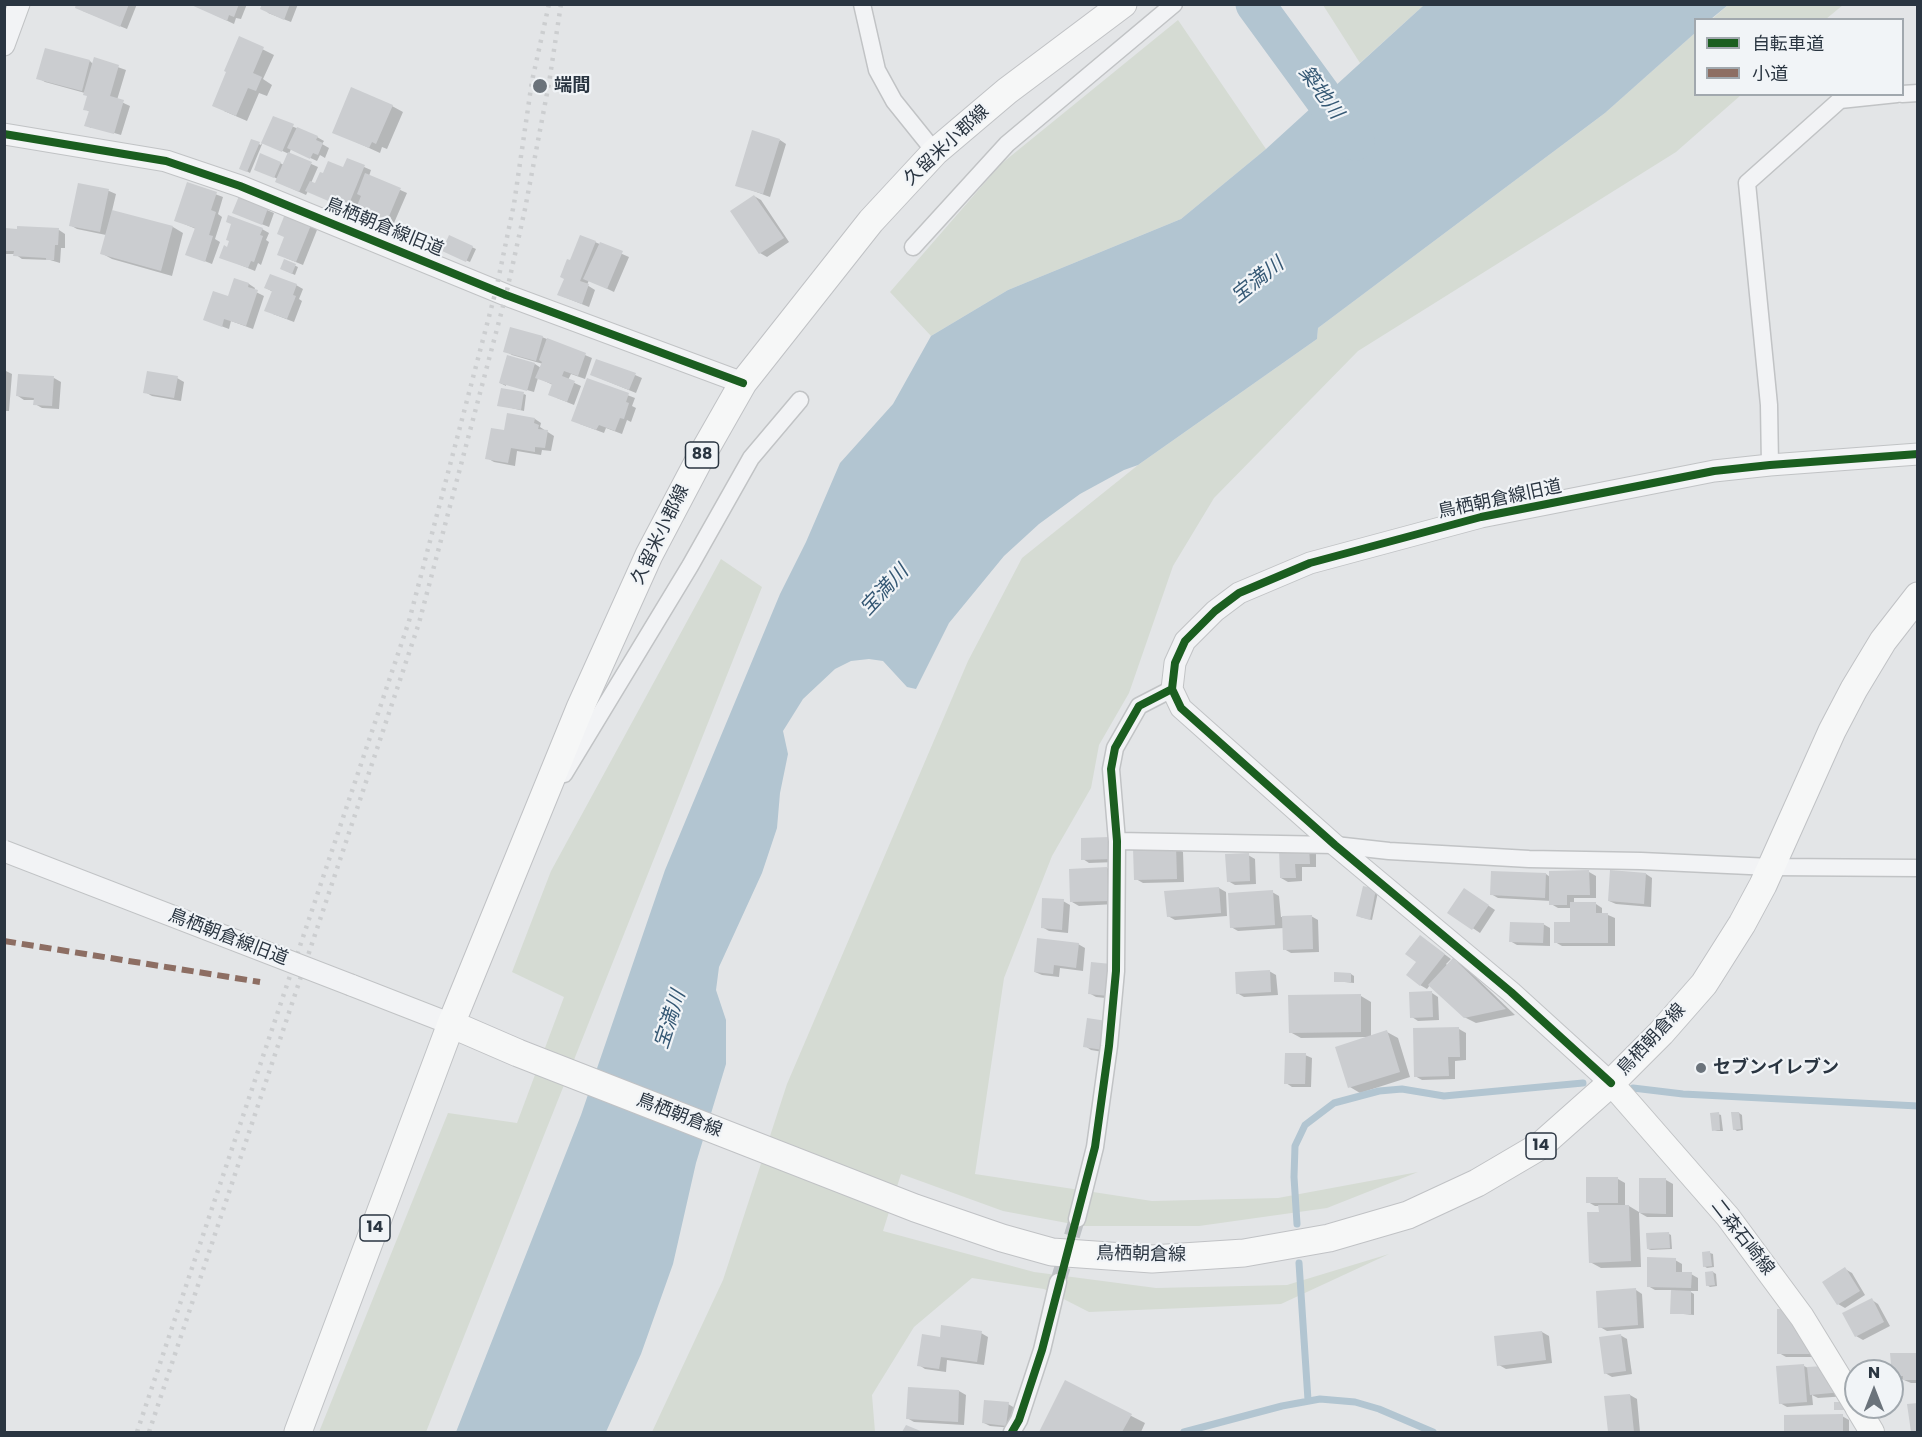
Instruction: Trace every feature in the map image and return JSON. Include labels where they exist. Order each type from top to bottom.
[{"type":"main road","name":"久留米小郡線","points":[[451,1024],[580,708],[649,555],[743,383],[871,221],[935,152],[1007,91],[1123,4]]},
{"type":"main road","name":"鳥栖朝倉線","points":[[451,1024],[518,1053],[897,1201],[1002,1238],[1052,1252],[1152,1259],[1244,1253],[1329,1238],[1408,1215],[1477,1183],[1540,1146],[1611,1083],[1661,1033],[1704,984],[1742,924],[1771,867],[1832,731],[1854,689],[1882,640],[1917,596]]},
{"type":"main road","name":"14","points":[[298,1432],[451,1024]]},
{"type":"main road","name":"二森石崎線","points":[[1611,1083],[1728,1217],[1802,1317],[1844,1386]]},
{"type":"main road","name":"二森石崎線","points":[[1864,1419],[1872,1432]]},
{"type":"street","points":[[4,45],[19,4]]},
{"type":"street","points":[[861,4],[877,70],[894,101],[935,152]]},
{"type":"street","points":[[913,247],[1007,144],[1174,4]]},
{"type":"street","points":[[1770,465],[1769,405],[1747,183],[1840,100],[1878,96]]},
{"type":"street","name":"鳥栖朝倉線旧道","points":[[4,134],[166,161],[240,186],[506,295],[743,383]]},
{"type":"street","points":[[527,836],[690,566],[751,458],[800,400]]},
{"type":"street","name":"鳥栖朝倉線旧道","points":[[1172,689],[1175,663],[1185,641],[1215,611],[1239,593],[1310,563],[1481,517],[1714,471],[1917,454]]},
{"type":"street","points":[[1077,1219],[1095,1147],[1109,1046],[1116,971],[1116,841],[1111,769],[1115,748],[1139,706],[1172,689],[1181,708],[1335,845],[1511,992],[1611,1083]]},
{"type":"street","points":[[1116,841],[1335,845],[1389,851],[1528,859],[1771,867],[1917,868]]},
{"type":"street","name":"鳥栖朝倉線旧道","points":[[4,851],[451,1024]]},
{"type":"street","points":[[1012,1432],[1019,1420],[1042,1350],[1058,1282]]},
{"type":"shaded area","points":[[1323,5],[1424,5],[1360,63]]},
{"type":"shaded area","points":[[1728,5],[1843,5],[1827,18],[1713,18]]},
{"type":"shaded area","points":[[1178,20],[1266,149],[1181,219],[1008,290],[931,336],[890,292],[1001,164]]},
{"type":"shaded area","points":[[1694,34],[1694,96],[1740,96],[1676,152],[1358,351],[1214,498],[1173,566],[1129,693],[1099,745],[1091,788],[1052,856],[1004,978],[975,1174],[1152,1201],[1278,1198],[1418,1172],[1327,1208],[1199,1226],[1083,1226],[1003,1211],[901,1174],[883,1231],[1034,1272],[1156,1288],[1287,1285],[1389,1254],[1281,1304],[1089,1312],[1044,1289],[972,1278],[914,1327],[872,1395],[875,1432],[652,1432],[723,1280],[787,1084],[968,661],[1022,558],[1138,465],[1317,339],[1318,328],[1605,113]]},
{"type":"shaded area","points":[[721,559],[762,587],[426,1432],[319,1432],[448,1113],[517,1123],[564,997],[512,972],[551,871]]},
{"type":"water","name":"宝満川","points":[[1424,5],[1728,5],[1712,18],[1694,18],[1694,34],[1605,113],[1318,328],[1317,339],[1138,465],[1080,494],[1039,524],[1004,556],[949,623],[916,689],[907,687],[883,661],[869,659],[851,661],[835,669],[803,699],[783,731],[788,754],[780,793],[777,828],[762,873],[719,967],[716,990],[726,1020],[726,1064],[696,1163],[673,1264],[641,1354],[606,1432],[456,1432],[581,1115],[665,870],[780,594],[806,542],[840,463],[893,404],[931,336],[1008,290],[1181,219],[1266,149]]},
{"type":"building","points":[[76,4],[129,4],[120,27],[75,8]]},
{"type":"building","points":[[189,4],[239,4],[234,17],[229,15],[227,21]]},
{"type":"building","points":[[262,4],[290,4],[284,20],[260,9]]},
{"type":"building","points":[[239,36],[264,47],[253,73],[262,77],[256,91],[248,88],[236,116],[212,106]]},
{"type":"building","points":[[45,48],[90,60],[82,91],[36,79]]},
{"type":"building","points":[[94,57],[119,65],[110,96],[124,100],[114,134],[84,126],[89,111],[83,110],[87,96],[83,95]]},
{"type":"building","points":[[351,87],[393,105],[376,144],[372,142],[369,148],[332,133]]},
{"type":"building","points":[[273,116],[294,124],[282,152],[261,143]]},
{"type":"building","points":[[297,127],[318,136],[316,140],[323,143],[318,155],[313,153],[310,159],[287,148]]},
{"type":"building","points":[[752,130],[780,139],[763,194],[735,186]]},
{"type":"building","points":[[251,139],[260,142],[247,172],[239,169]]},
{"type":"building","points":[[288,152],[312,162],[299,192],[275,182]]},
{"type":"building","points":[[260,153],[281,162],[274,178],[254,170]]},
{"type":"building","points":[[347,158],[365,165],[347,209],[305,191],[310,181],[315,183],[320,172],[323,173],[328,161],[343,167]]},
{"type":"building","points":[[365,173],[401,188],[387,221],[383,219],[381,224],[354,213],[361,196],[357,194]]},
{"type":"building","points":[[187,182],[217,192],[211,210],[216,212],[209,235],[213,236],[205,262],[185,255],[195,228],[174,221]]},
{"type":"building","points":[[78,183],[109,189],[100,232],[69,226]]},
{"type":"building","points":[[754,195],[784,238],[759,254],[730,211]]},
{"type":"building","points":[[239,196],[268,208],[262,225],[232,213]]},
{"type":"building","points":[[112,210],[173,226],[161,271],[100,254]]},
{"type":"building","points":[[285,214],[311,225],[296,262],[277,255],[284,237],[277,234]]},
{"type":"building","points":[[228,215],[263,228],[260,235],[263,236],[254,262],[251,261],[248,268],[219,258],[224,245],[227,247],[229,241],[226,240],[231,224],[226,222]]},
{"type":"building","points":[[17,226],[59,228],[54,260],[13,256],[14,251],[5,251],[5,228],[17,229]]},
{"type":"building","points":[[449,235],[473,246],[466,262],[442,251]]},
{"type":"building","points":[[580,235],[596,241],[580,281],[589,284],[582,304],[557,295],[564,279],[560,277]]},
{"type":"building","points":[[600,242],[623,251],[607,289],[583,279]]},
{"type":"building","points":[[284,259],[296,264],[292,274],[280,269]]},
{"type":"building","points":[[270,274],[297,284],[293,295],[296,296],[287,319],[264,311],[272,291],[264,288]]},
{"type":"building","points":[[234,278],[249,283],[248,287],[258,290],[246,326],[224,319],[222,327],[203,320],[213,291],[228,296]]},
{"type":"building","points":[[510,327],[543,336],[536,361],[503,352]]},
{"type":"building","points":[[547,338],[586,353],[578,376],[564,371],[562,376],[575,381],[567,402],[548,395],[552,384],[535,378],[542,362],[539,360]]},
{"type":"building","points":[[507,355],[535,363],[527,391],[499,383]]},
{"type":"building","points":[[596,359],[636,373],[629,390],[590,375]]},
{"type":"building","points":[[147,371],[178,376],[174,398],[143,393]]},
{"type":"building","points":[[18,374],[54,376],[52,406],[33,405],[34,398],[16,396]]},
{"type":"building","points":[[587,378],[629,393],[626,402],[629,403],[624,419],[620,418],[615,431],[599,425],[596,430],[571,421]]},
{"type":"building","points":[[501,388],[524,392],[521,410],[497,406]]},
{"type":"building","points":[[507,413],[535,418],[534,423],[539,425],[538,429],[548,430],[545,448],[535,447],[535,452],[511,448],[508,463],[485,459],[491,428],[504,430]]},
{"type":"building","points":[[1109,837],[1110,859],[1081,860],[1081,838]]},
{"type":"building","points":[[1176,846],[1177,879],[1134,880],[1133,848]]},
{"type":"building","points":[[1309,848],[1310,864],[1295,864],[1296,878],[1280,878],[1279,849]]},
{"type":"building","points":[[1249,853],[1250,881],[1227,882],[1225,854]]},
{"type":"building","points":[[1107,867],[1109,901],[1070,902],[1069,869]]},
{"type":"building","points":[[1589,870],[1590,895],[1567,895],[1567,905],[1549,905],[1549,871]]},
{"type":"building","points":[[1610,870],[1646,873],[1644,904],[1608,901]]},
{"type":"building","points":[[1491,871],[1546,873],[1545,898],[1490,895]]},
{"type":"building","points":[[1363,886],[1376,889],[1370,920],[1356,916]]},
{"type":"building","points":[[1219,887],[1221,913],[1167,917],[1164,891]]},
{"type":"building","points":[[1464,888],[1489,905],[1472,930],[1447,913]]},
{"type":"building","points":[[1273,890],[1275,925],[1230,928],[1228,893]]},
{"type":"building","points":[[1042,898],[1064,899],[1062,930],[1041,928]]},
{"type":"building","points":[[1570,902],[1596,902],[1596,913],[1608,913],[1608,943],[1554,943],[1554,922],[1570,922]]},
{"type":"building","points":[[1312,915],[1313,949],[1283,950],[1282,916]]},
{"type":"building","points":[[1510,922],[1544,923],[1543,943],[1509,942]]},
{"type":"building","points":[[1420,935],[1445,954],[1420,986],[1406,975],[1416,962],[1405,954]]},
{"type":"building","points":[[1037,938],[1079,943],[1076,968],[1054,965],[1053,974],[1034,972]]},
{"type":"building","points":[[1453,958],[1506,1009],[1464,1018],[1428,985]]},
{"type":"building","points":[[1091,962],[1111,964],[1109,996],[1088,994]]},
{"type":"building","points":[[1270,970],[1271,992],[1236,994],[1235,972]]},
{"type":"building","points":[[1334,972],[1351,973],[1351,982],[1334,982]]},
{"type":"building","points":[[1432,991],[1433,1017],[1410,1018],[1409,992]]},
{"type":"building","points":[[1361,994],[1361,1032],[1289,1033],[1288,995]]},
{"type":"building","points":[[1087,1018],[1107,1021],[1103,1050],[1083,1047]]},
{"type":"building","points":[[1459,1027],[1460,1057],[1448,1057],[1449,1076],[1414,1077],[1413,1028]]},
{"type":"building","points":[[1387,1030],[1400,1072],[1348,1088],[1335,1047]]},
{"type":"building","points":[[1285,1053],[1306,1053],[1305,1084],[1284,1084]]},
{"type":"building","points":[[1719,1112],[1720,1130],[1712,1131],[1710,1113]]},
{"type":"building","points":[[1731,1112],[1739,1112],[1741,1129],[1733,1130]]},
{"type":"building","points":[[1586,1177],[1618,1177],[1618,1203],[1586,1203]]},
{"type":"building","points":[[1639,1178],[1666,1178],[1666,1214],[1639,1213]]},
{"type":"building","points":[[1598,1205],[1629,1205],[1631,1261],[1589,1263],[1587,1212],[1599,1212]]},
{"type":"building","points":[[1669,1232],[1670,1248],[1647,1249],[1646,1233]]},
{"type":"building","points":[[1710,1251],[1712,1266],[1703,1267],[1702,1252]]},
{"type":"building","points":[[1647,1257],[1676,1258],[1676,1272],[1692,1272],[1691,1288],[1647,1287]]},
{"type":"building","points":[[1845,1267],[1860,1291],[1837,1305],[1822,1282]]},
{"type":"building","points":[[1713,1271],[1715,1285],[1706,1286],[1705,1272]]},
{"type":"building","points":[[1636,1288],[1638,1325],[1598,1328],[1596,1291]]},
{"type":"building","points":[[1671,1290],[1691,1291],[1691,1314],[1670,1314]]},
{"type":"building","points":[[1872,1298],[1884,1322],[1855,1337],[1842,1313]]},
{"type":"building","points":[[1777,1309],[1785,1309],[1812,1354],[1777,1354]]},
{"type":"building","points":[[941,1325],[982,1331],[977,1362],[941,1357],[939,1369],[917,1366],[922,1334],[940,1337]]},
{"type":"building","points":[[1542,1331],[1546,1360],[1497,1366],[1494,1336]]},
{"type":"building","points":[[1621,1334],[1626,1371],[1604,1374],[1599,1337]]},
{"type":"building","points":[[1890,1353],[1918,1353],[1918,1380],[1904,1380],[1904,1359],[1891,1359]]},
{"type":"building","points":[[1804,1364],[1807,1402],[1779,1404],[1776,1366]]},
{"type":"building","points":[[1825,1366],[1842,1392],[1810,1395],[1807,1367]]},
{"type":"building","points":[[1065,1380],[1132,1414],[1122,1432],[1039,1432]]},
{"type":"building","points":[[908,1387],[959,1390],[958,1422],[906,1419]]},
{"type":"building","points":[[1630,1394],[1634,1432],[1608,1432],[1604,1396]]},
{"type":"building","points":[[984,1400],[1009,1402],[1006,1426],[982,1423]]},
{"type":"building","points":[[1834,1402],[1844,1402],[1844,1410],[1834,1410]]},
{"type":"building","points":[[1918,1403],[1918,1432],[1911,1432],[1907,1404]]},
{"type":"building","points":[[1843,1414],[1843,1432],[1784,1432],[1784,1415]]},
{"type":"building","points":[[906,1425],[923,1432],[902,1432]]},
{"type":"waterway","name":"築地川","points":[[1255,4],[1355,141]]},
{"type":"waterway","points":[[1297,1224],[1295,1146],[1305,1125],[1334,1103],[1379,1091],[1402,1089],[1444,1096],[1583,1083]]},
{"type":"waterway","points":[[1633,1088],[1683,1094],[1918,1106]]},
{"type":"waterway","points":[[1299,1263],[1308,1400]]},
{"type":"waterway","points":[[1184,1432],[1282,1406],[1320,1399],[1355,1402],[1379,1409],[1433,1432]]},
{"type":"tunnel","points":[[1058,1282],[1077,1219]]},
{"type":"railway","points":[[137,1432],[409,621],[496,290],[514,204],[532,81],[549,4]]},
{"type":"railway","points":[[149,1432],[419,623],[506,295],[549,83],[561,4]]},
{"type":"marked path","points":[[4,941],[260,982]]},
{"type":"cycle path","points":[[4,134],[166,161],[240,186],[506,295],[743,383]]},
{"type":"cycle path","points":[[1611,1083],[1511,992],[1335,845],[1181,708],[1172,689],[1175,663],[1185,641],[1215,611],[1239,593],[1310,563],[1481,517],[1714,471],[1918,454]]},
{"type":"cycle path","points":[[1012,1432],[1019,1420],[1042,1350],[1095,1147],[1109,1046],[1116,971],[1117,841],[1111,769],[1115,748],[1139,706],[1172,689]]},
{"type":"place","name":"端間","points":[[540,86]]},
{"type":"place","name":"セブンイレブン","points":[[1701,1068]]}]
